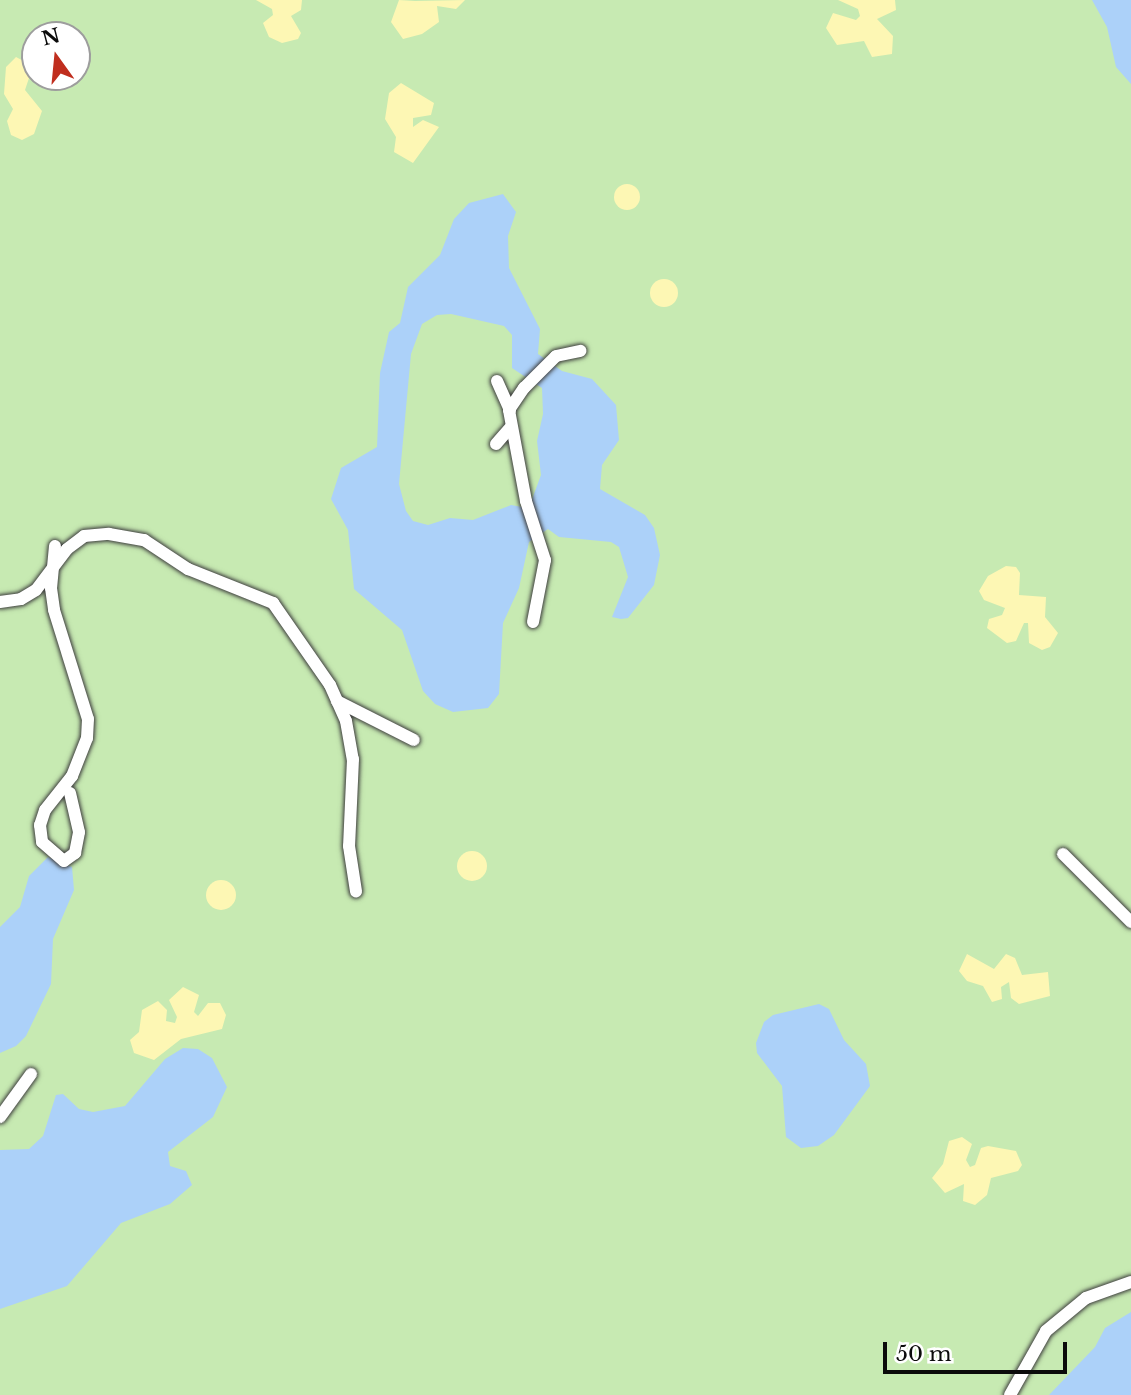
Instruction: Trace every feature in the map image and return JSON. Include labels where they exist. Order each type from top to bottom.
[{"type":"lane","points":[[510,410],[524,388],[556,356],[580,351]]},
{"type":"lane","points":[[497,381],[510,410],[510,428],[526,501],[543,543],[543,581],[533,622]]},
{"type":"lane","points":[[496,444],[510,428]]},
{"type":"lane","points":[[0,602],[21,599],[83,536],[109,534],[144,540],[188,569],[273,603],[294,628],[337,701],[353,759],[349,846],[356,891]]},
{"type":"lane","points":[[55,546],[51,571],[57,621],[88,719],[87,738],[72,776],[45,810],[40,825],[42,842],[64,861],[75,853],[79,832],[69,793]]},
{"type":"lane","points":[[337,701],[414,740]]},
{"type":"lane","points":[[1063,854],[1131,922]]},
{"type":"lane","points":[[0,1117],[31,1074]]},
{"type":"lane","points":[[1010,1395],[1046,1331],[1086,1298],[1131,1282]]},
{"type":"green space","points":[[0,0],[1131,0],[1131,1395],[0,1395]]},
{"type":"sand","points":[[256,0],[302,0],[301,10],[291,16],[301,33],[298,39],[282,43],[269,37],[263,23],[273,15],[272,9]]},
{"type":"sand","points":[[399,0],[465,0],[456,9],[437,6],[439,22],[422,34],[403,39],[391,22]]},
{"type":"sand","points":[[838,0],[895,0],[896,10],[877,19],[893,36],[892,54],[872,57],[864,41],[837,45],[826,28],[833,13],[856,20],[860,16],[858,9]]},
{"type":"sand","points":[[16,57],[21,60],[21,91],[26,91],[42,111],[34,134],[22,140],[11,135],[7,121],[13,109],[4,94],[6,67]]},
{"type":"sand","points":[[401,83],[434,103],[431,115],[413,118],[413,127],[423,120],[439,127],[413,163],[394,152],[396,137],[385,119],[389,93]]},
{"type":"sand","points":[[627,184],[636,188],[640,197],[636,206],[627,210],[618,206],[614,197],[618,188]]},
{"type":"sand","points":[[664,279],[674,283],[678,293],[674,303],[664,307],[654,303],[650,293],[654,283]]},
{"type":"sand","points":[[1006,566],[1016,567],[1020,573],[1019,595],[1046,597],[1045,617],[1058,633],[1050,647],[1042,650],[1029,643],[1028,623],[1024,623],[1016,641],[1007,643],[987,628],[989,619],[1002,615],[1005,608],[984,600],[979,591],[988,576]]},
{"type":"sand","points":[[472,851],[483,855],[487,866],[483,877],[472,881],[461,877],[457,866],[461,855]]},
{"type":"sand","points":[[221,880],[232,884],[236,895],[232,906],[221,910],[210,906],[206,895],[210,884]]},
{"type":"sand","points":[[967,954],[994,969],[1006,954],[1015,958],[1022,975],[1048,972],[1050,996],[1019,1004],[1011,998],[1009,982],[1001,987],[1002,999],[992,1002],[983,986],[967,981],[959,971]]},
{"type":"sand","points":[[183,987],[199,995],[194,1012],[198,1016],[208,1003],[220,1003],[226,1015],[222,1029],[181,1039],[154,1060],[134,1053],[130,1040],[139,1032],[142,1010],[158,1001],[167,1010],[166,1021],[175,1023],[177,1017],[169,1000]]},
{"type":"sand","points":[[962,1137],[972,1144],[966,1160],[970,1167],[975,1165],[981,1148],[988,1146],[1016,1151],[1022,1165],[1018,1171],[991,1178],[987,1195],[975,1205],[963,1201],[964,1184],[945,1193],[932,1178],[943,1164],[949,1141]]},
{"type":"water","points":[[1092,0],[1131,0],[1131,84],[1116,67],[1107,27]]},
{"type":"water","points":[[503,194],[516,212],[508,236],[509,268],[540,329],[538,354],[562,371],[592,379],[616,405],[619,440],[602,465],[600,489],[645,515],[654,528],[660,555],[654,585],[628,618],[621,619],[612,617],[628,577],[619,547],[611,542],[559,537],[548,529],[529,542],[519,588],[503,623],[499,694],[488,708],[453,712],[435,704],[423,691],[402,630],[354,589],[348,530],[331,499],[341,468],[377,447],[380,373],[389,332],[400,323],[408,287],[440,255],[454,219],[469,203]],"holes":[[[451,314],[504,326],[512,335],[512,368],[542,388],[543,414],[537,441],[541,475],[531,502],[522,507],[511,505],[473,520],[450,518],[428,525],[413,521],[406,511],[399,484],[411,354],[422,324],[437,315]]]},
{"type":"water","points":[[48,857],[72,867],[74,890],[53,939],[51,984],[26,1036],[16,1046],[0,1053],[0,927],[20,907],[29,876]]},
{"type":"water","points":[[819,1004],[829,1009],[844,1040],[866,1064],[870,1086],[834,1135],[818,1146],[801,1148],[786,1137],[782,1086],[757,1053],[756,1043],[764,1022],[773,1015]]},
{"type":"water","points":[[183,1048],[198,1049],[212,1058],[227,1087],[213,1117],[168,1152],[170,1166],[186,1171],[192,1185],[170,1204],[121,1223],[67,1286],[0,1309],[0,1150],[29,1149],[43,1136],[56,1095],[63,1094],[79,1109],[93,1112],[125,1106],[165,1059]]},
{"type":"water","points":[[1131,1312],[1131,1395],[1049,1395],[1095,1347],[1105,1328]]}]
